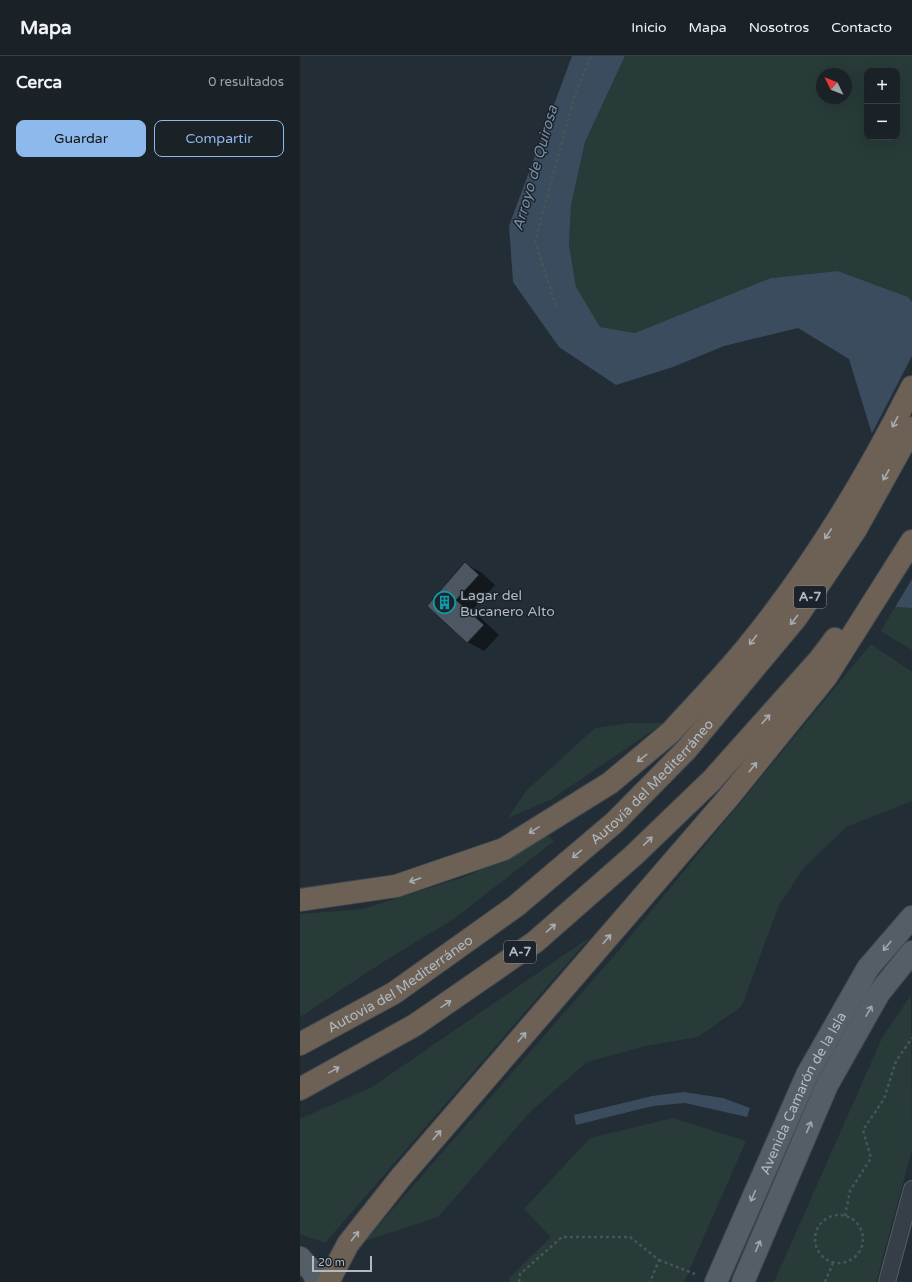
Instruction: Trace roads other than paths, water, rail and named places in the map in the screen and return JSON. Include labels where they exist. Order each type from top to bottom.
[{"type":"highway","points":[[300,900],[396,886],[504,849],[610,783],[672,732],[752,641],[808,564],[882,448],[912,387]]},
{"type":"highway","name":"Autovía del Mediterráneo","points":[[300,1044],[394,992],[516,906],[615,822],[686,750],[796,618],[856,529],[912,428]]},
{"type":"highway","name":"A-7","points":[[300,1089],[416,1026],[535,942],[633,856],[712,780],[820,659],[912,538]]},
{"type":"highway","points":[[328,1282],[348,1244],[401,1177],[728,798],[826,677],[912,541]]},
{"type":"main road","name":"Avenida Camarón de la Isla","points":[[716,1282],[807,1076],[868,968],[912,917]]},
{"type":"main road","name":"Avenida Camarón de la Isla","points":[[743,1282],[827,1085],[880,993],[912,952]]},
{"type":"main road","points":[[300,1258],[314,1272],[318,1282]]},
{"type":"street","points":[[887,1282],[912,1189]]},
{"type":"water","name":"Arroyo de Quirosa","points":[[572,56],[625,56],[585,142],[571,205],[569,245],[576,287],[600,327],[635,333],[771,278],[838,271],[908,297],[912,302],[912,608],[895,607],[871,531],[872,434],[849,359],[798,328],[724,346],[673,367],[616,385],[559,347],[513,282],[509,226]]},
{"type":"water","points":[[684,1092],[723,1098],[750,1108],[747,1117],[685,1103],[653,1106],[576,1125],[574,1115],[652,1096]]},
{"type":"place","name":"Lagar del Bucanero Alto","points":[[444,603]]}]
